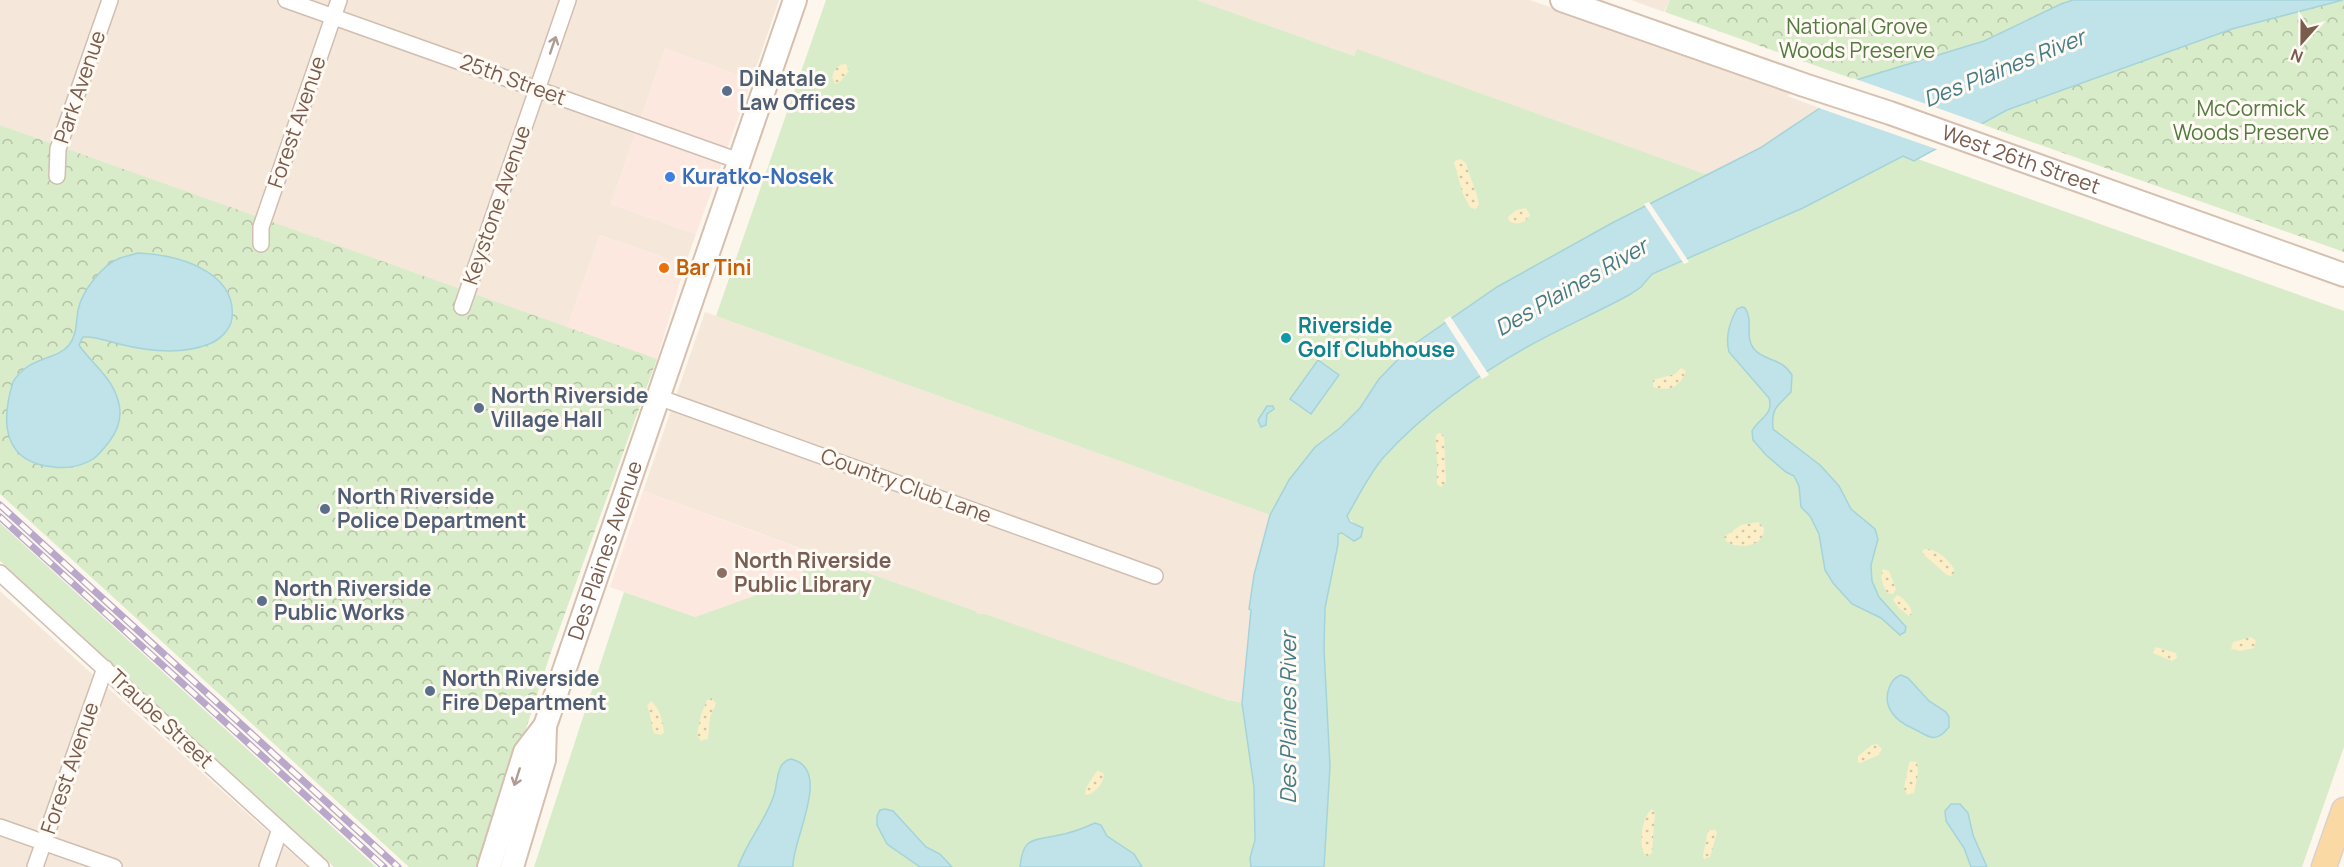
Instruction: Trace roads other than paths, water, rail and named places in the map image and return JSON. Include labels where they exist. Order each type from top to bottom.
[{"type":"main road","name":"Des Plaines Avenue","points":[[512,867],[544,760],[545,726],[795,0]]},
{"type":"main road","name":"West 26th Street","points":[[1562,0],[1979,144],[2344,275]]},
{"type":"main road","name":"Des Plaines Avenue","points":[[489,867],[525,752],[545,726]]},
{"type":"main road","points":[[2324,867],[2344,810]]},
{"type":"street","name":"Park Avenue","points":[[57,176],[58,149],[110,0]]},
{"type":"street","name":"25th Street","points":[[286,0],[740,161]]},
{"type":"street","name":"Forest Avenue","points":[[261,244],[261,227],[339,0]]},
{"type":"street","name":"Keystone Avenue","points":[[462,307],[568,0]]},
{"type":"street","name":"Country Club Lane","points":[[658,397],[1155,576]]},
{"type":"street","name":"Traube Street","points":[[0,573],[321,867]]},
{"type":"street","name":"Forest Avenue","points":[[35,867],[105,668]]},
{"type":"street","points":[[0,827],[114,867]]},
{"type":"street","points":[[267,867],[280,829]]},
{"type":"water","name":"Des Plaines River","points":[[2073,0],[2343,0],[2232,29],[2007,110],[1914,161],[1903,156],[1803,208],[1652,274],[1641,287],[1629,295],[1508,358],[1469,383],[1432,411],[1383,458],[1359,494],[1347,516],[1350,522],[1363,528],[1361,537],[1354,541],[1342,533],[1338,534],[1325,608],[1324,650],[1330,766],[1324,867],[1251,867],[1250,858],[1255,840],[1254,787],[1242,703],[1251,610],[1249,609],[1254,575],[1270,515],[1289,480],[1315,447],[1340,428],[1360,408],[1379,379],[1410,347],[1497,287],[1612,223],[1760,148],[1820,108],[1856,80],[1984,41]]},
{"type":"water","points":[[138,253],[185,261],[214,277],[224,288],[231,301],[230,326],[221,337],[213,342],[176,351],[141,348],[83,337],[79,345],[111,384],[118,400],[120,417],[115,432],[97,455],[79,465],[54,467],[37,464],[25,458],[10,439],[7,426],[7,412],[13,382],[26,368],[57,354],[69,345],[75,333],[80,303],[94,280],[113,261]]},
{"type":"water","points":[[1742,307],[1748,313],[1750,339],[1754,349],[1783,365],[1792,375],[1791,392],[1774,411],[1773,429],[1820,465],[1839,486],[1851,509],[1875,529],[1878,539],[1871,565],[1872,581],[1879,597],[1906,627],[1905,632],[1900,635],[1881,618],[1852,604],[1833,583],[1825,570],[1819,534],[1810,516],[1801,507],[1799,486],[1794,476],[1766,455],[1753,440],[1752,431],[1768,412],[1770,404],[1769,398],[1729,352],[1727,341],[1730,325],[1737,309]]},
{"type":"water","points":[[1318,360],[1339,375],[1311,414],[1290,399]]},
{"type":"water","points":[[1267,406],[1273,406],[1274,409],[1267,414],[1266,425],[1261,427],[1258,420]]},
{"type":"water","points":[[1901,675],[1908,678],[1929,701],[1946,712],[1949,717],[1949,727],[1944,733],[1935,738],[1927,736],[1906,725],[1892,712],[1887,695],[1892,682]]},
{"type":"water","points":[[791,759],[803,765],[809,777],[810,791],[793,867],[738,867],[770,805],[780,768]]},
{"type":"water","points":[[1951,804],[1960,804],[1968,813],[1973,835],[1987,867],[1971,867],[1964,848],[1946,821],[1945,811]]},
{"type":"water","points":[[880,810],[893,811],[926,847],[940,854],[952,867],[920,867],[887,844],[877,825]]},
{"type":"water","points":[[1095,823],[1101,825],[1107,836],[1134,854],[1142,867],[1020,867],[1024,850],[1031,842],[1073,832]]},
{"type":"railway","points":[[0,505],[398,867]]},
{"type":"railway","points":[[0,517],[384,867]]},
{"type":"place","name":"DiNatale Law Offices","points":[[727,91]]},
{"type":"place","name":"Kuratko-Nosek","points":[[670,177]]},
{"type":"place","name":"Bar Tini","points":[[664,268]]},
{"type":"place","name":"Riverside Golf Clubhouse","points":[[1286,338]]},
{"type":"place","name":"North Riverside Village Hall","points":[[479,408]]},
{"type":"place","name":"North Riverside Police Department","points":[[325,509]]},
{"type":"place","name":"North Riverside Public Library","points":[[722,573]]},
{"type":"place","name":"North Riverside Public Works","points":[[262,601]]},
{"type":"place","name":"North Riverside Fire Department","points":[[430,691]]},
{"type":"park label","name":"National Grove Woods Preserve","points":[[1857,39]]},
{"type":"park label","name":"McCormick Woods Preserve","points":[[2251,121]]}]
